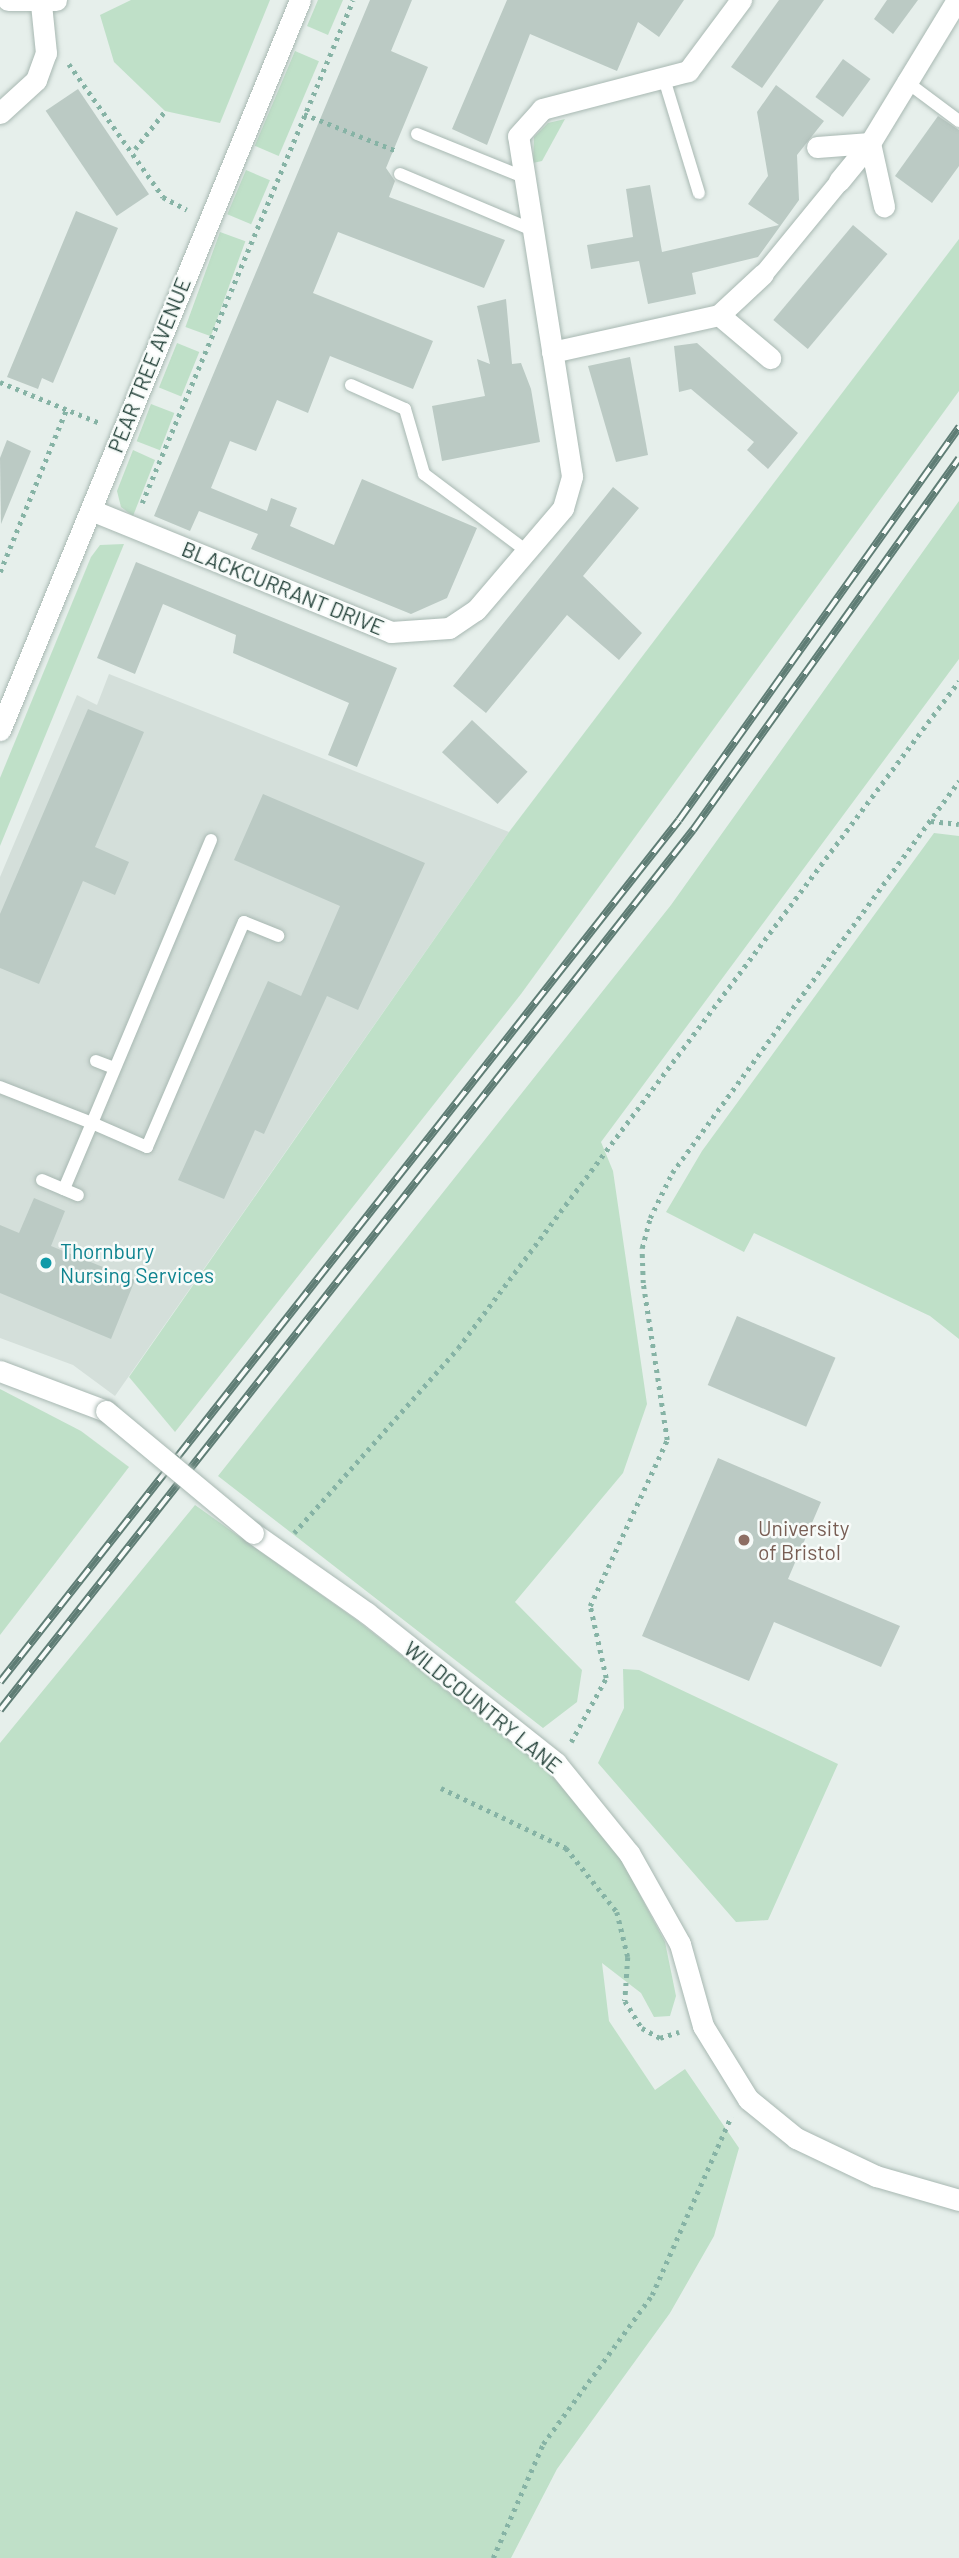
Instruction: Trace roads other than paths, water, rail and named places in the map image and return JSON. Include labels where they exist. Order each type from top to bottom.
[{"type":"street","points":[[0,113],[36,80],[46,52],[48,2],[8,0]]},
{"type":"street","name":"PEAR TREE AVENUE","points":[[0,730],[206,220],[300,0]]},
{"type":"street","name":"BLACKCURRANT DRIVE","points":[[90,510],[391,632],[418,634],[449,628],[476,610],[563,508],[572,476],[521,176],[518,136],[542,109],[665,82],[688,71],[740,0]]},
{"type":"street","points":[[552,352],[719,315],[763,274],[870,143],[904,80],[957,0]]},
{"type":"street","points":[[817,147],[870,143]]},
{"type":"street","points":[[870,143],[884,206]]},
{"type":"street","points":[[719,315],[770,358]]},
{"type":"street","name":"WILDCOUNTRY LANE","points":[[0,1371],[106,1411],[277,1552],[367,1613],[556,1763],[629,1853],[680,1944],[703,2025],[748,2098],[796,2138],[876,2176],[959,2200]]},
{"type":"lane","points":[[904,80],[959,121]]},
{"type":"lane","points":[[665,82],[699,193]]},
{"type":"lane","points":[[417,134],[521,176]]},
{"type":"lane","points":[[400,174],[530,229]]},
{"type":"lane","points":[[351,385],[405,409],[424,474],[528,552]]},
{"type":"lane","points":[[64,1189],[211,840]]},
{"type":"lane","points":[[0,1087],[147,1147],[244,922],[278,936]]},
{"type":"lane","points":[[96,1061],[114,1068]]},
{"type":"lane","points":[[42,1180],[78,1195]]},
{"type":"railway","points":[[0,1682],[679,820],[959,427]]},
{"type":"railway","points":[[0,1710],[693,830],[959,458]]},
{"type":"place","name":"Thornbury Nursing Services","points":[[46,1263]]},
{"type":"place","name":"University of Bristol","points":[[744,1540]]}]
